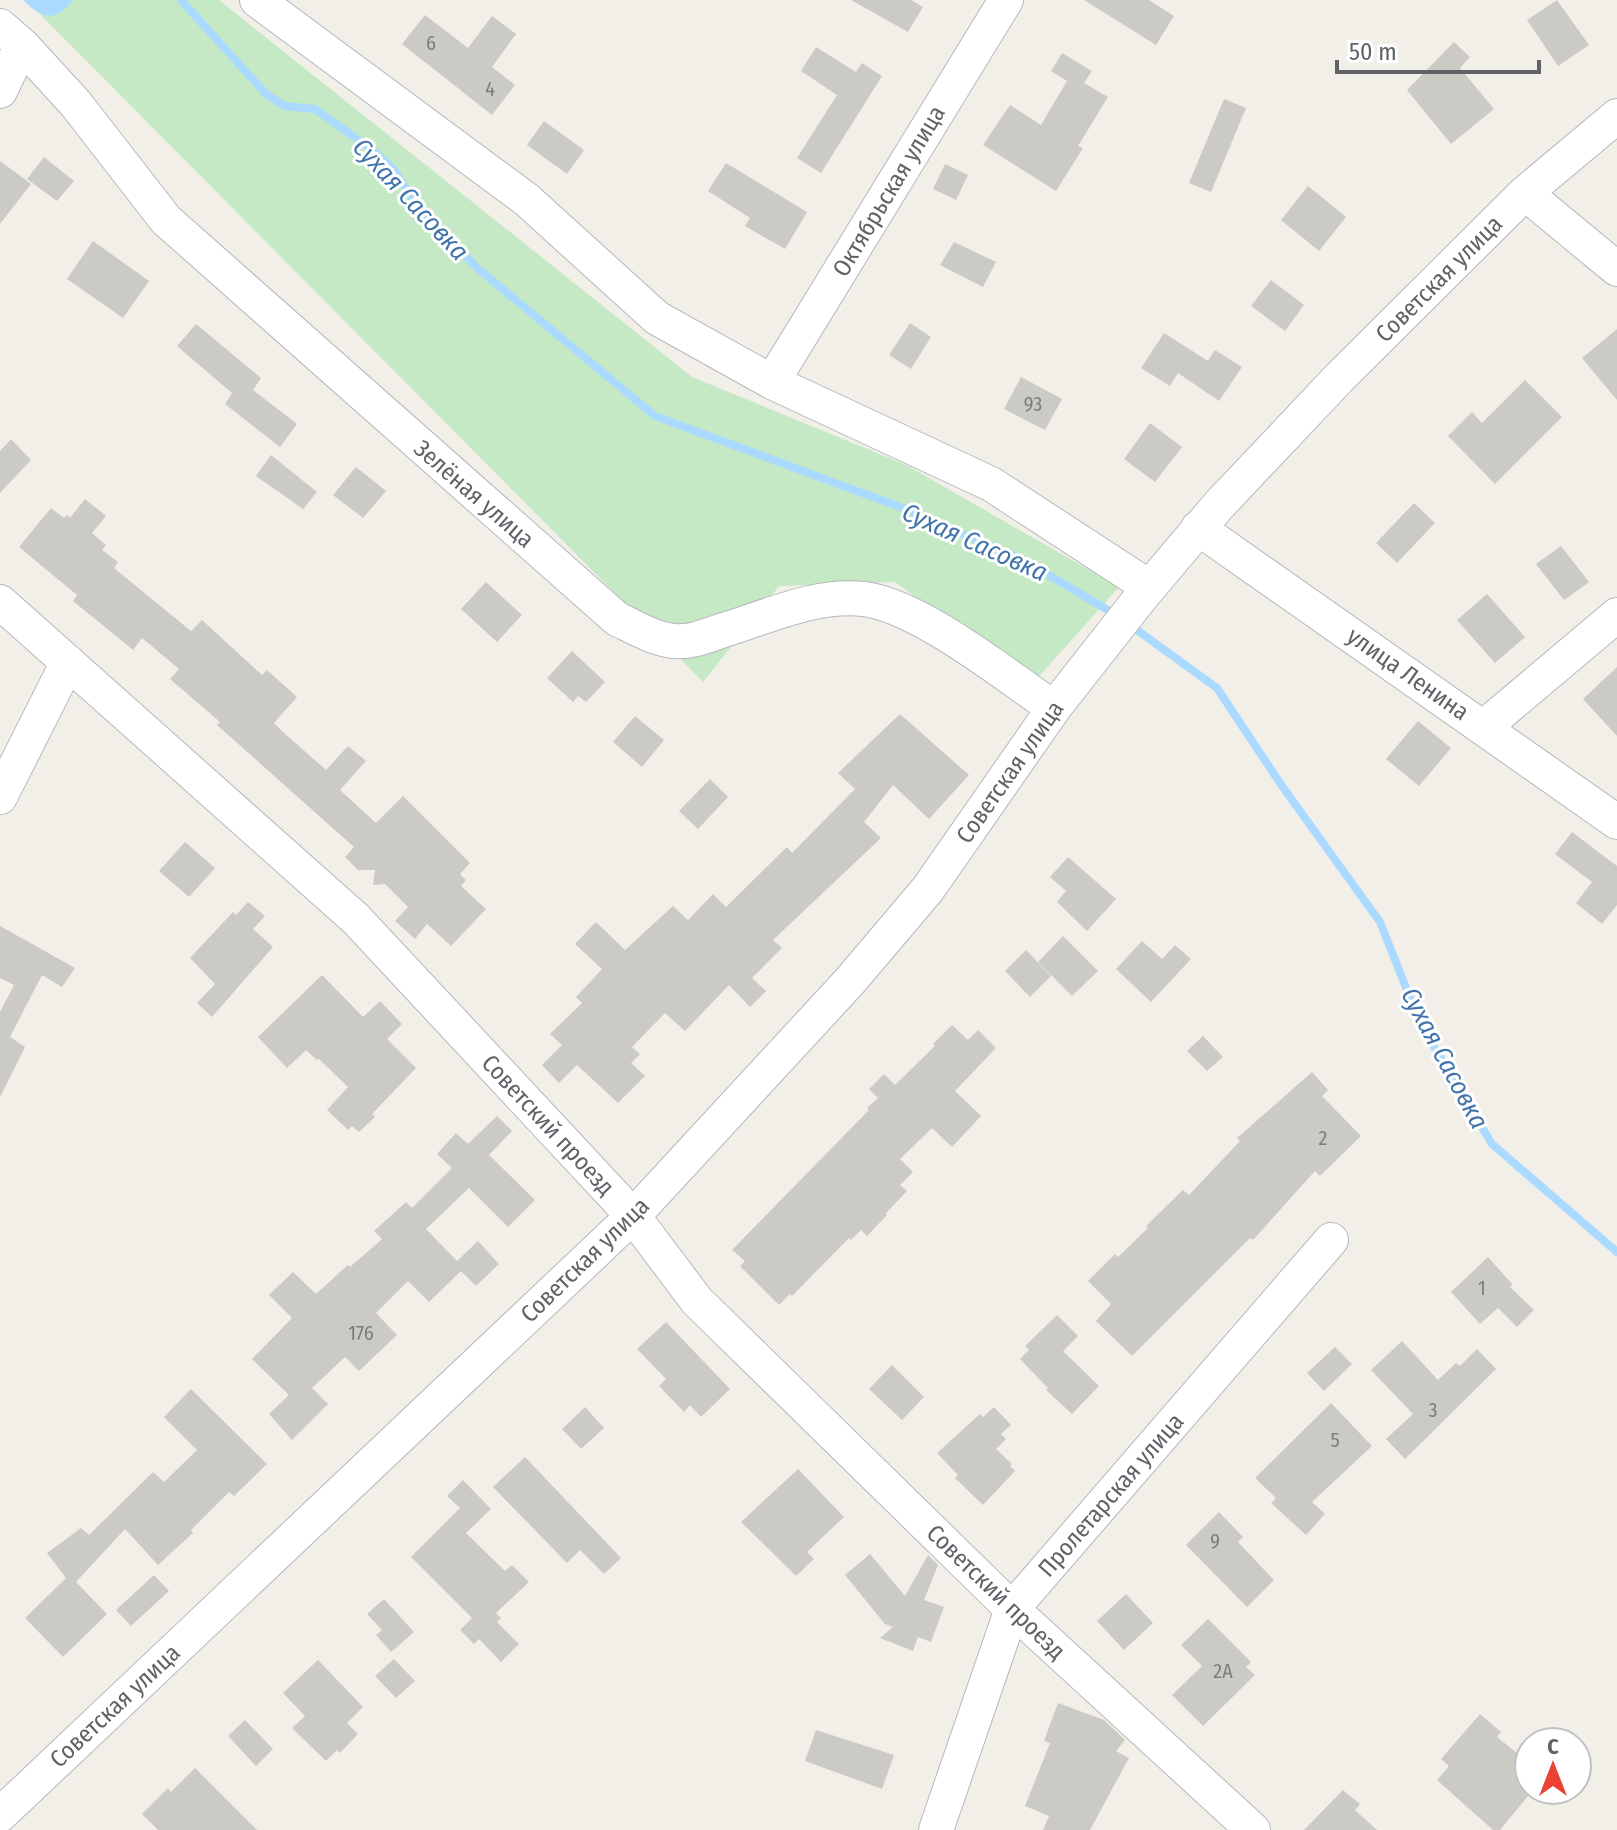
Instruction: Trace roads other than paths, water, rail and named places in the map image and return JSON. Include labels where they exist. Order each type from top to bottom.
[{"type":"street","points":[[257,0],[527,200],[657,318],[772,382],[991,484],[1146,592]]},
{"type":"street","name":"Октябрьская улица","points":[[772,382],[1006,0]]},
{"type":"street","points":[[0,91],[11,35]]},
{"type":"street","name":"Зелёная улица","points":[[11,35],[76,104],[166,220],[617,619],[643,632],[674,641],[700,638],[816,601],[841,598],[867,600],[892,606],[949,637],[1054,708]]},
{"type":"street","name":"Советская улица","points":[[0,1815],[633,1216],[850,981],[928,889],[1054,708],[1198,528],[1339,378],[1525,193],[1617,116]]},
{"type":"street","points":[[1525,193],[1617,269]]},
{"type":"street","name":"улица Ленина","points":[[1198,528],[1617,822]]},
{"type":"street","name":"Советский проезд","points":[[0,602],[356,919],[633,1216],[697,1301],[1012,1609],[1253,1830]]},
{"type":"street","points":[[1484,727],[1617,615]]},
{"type":"street","points":[[0,797],[68,662]]},
{"type":"street","name":"Пролетарская улица","points":[[936,1830],[1012,1609],[1331,1240]]},
{"type":"water","points":[[23,0],[73,0],[60,12],[49,16],[37,12]]},
{"type":"waterway","name":"Сухая Сасовка","points":[[181,0],[266,94],[285,106],[315,109],[371,149],[394,170],[415,203],[476,267],[655,416],[900,507],[1027,562],[1116,615]]},
{"type":"waterway","name":"Сухая Сасовка","points":[[1130,625],[1217,688],[1282,786],[1380,922],[1420,1023],[1492,1144],[1617,1252]]}]
